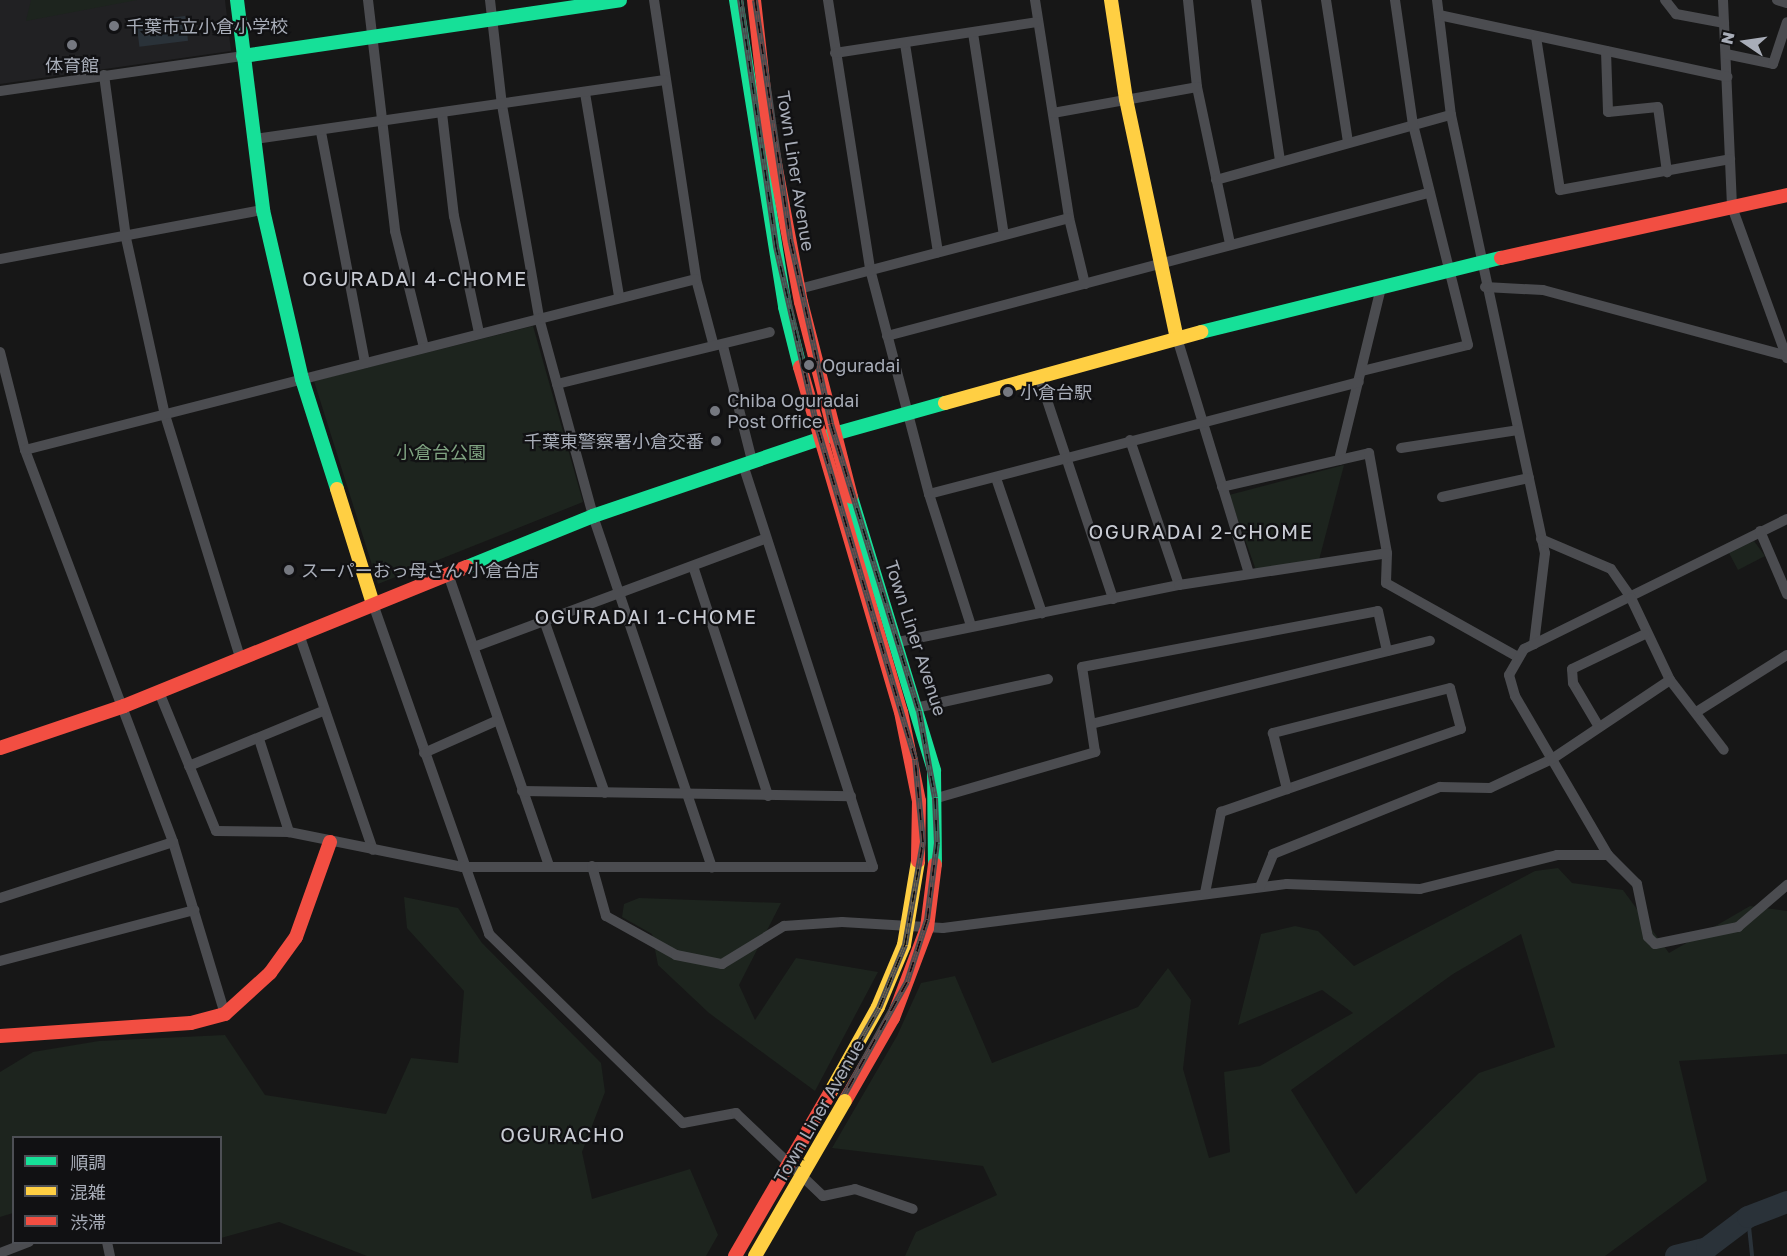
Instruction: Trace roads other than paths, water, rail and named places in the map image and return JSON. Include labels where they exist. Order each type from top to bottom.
[{"type":"street","points":[[237,0],[263,210],[302,379],[373,604],[462,867],[489,934],[683,1124],[736,1113],[823,1196],[855,1189],[913,1209]]},
{"type":"street","points":[[368,0],[395,231],[424,347]]},
{"type":"street","points":[[490,0],[502,105],[538,318],[593,516],[686,796],[712,867]]},
{"type":"street","points":[[0,91],[620,0]]},
{"type":"street","points":[[159,692],[216,831],[289,832],[462,867],[873,867],[764,539],[718,344],[696,279],[654,0]]},
{"type":"street","name":"Town Liner Avenue","points":[[735,1256],[878,1007],[908,927],[921,842],[912,759],[818,440],[772,247],[736,0]]},
{"type":"street","name":"Town Liner Avenue","points":[[754,0],[768,126],[799,289],[834,435],[920,707],[937,798],[938,843],[927,928],[897,1009],[756,1256]]},
{"type":"street","points":[[828,0],[870,269],[928,494],[971,626]]},
{"type":"street","points":[[1035,0],[1069,218],[1085,284]]},
{"type":"street","points":[[1111,0],[1126,99],[1159,265],[1177,338],[1249,573]]},
{"type":"street","points":[[1188,0],[1197,87],[1230,243]]},
{"type":"street","points":[[1256,0],[1280,160]]},
{"type":"street","points":[[1326,0],[1348,142]]},
{"type":"street","points":[[928,494],[996,478],[1468,345],[1428,193],[1413,125],[1395,0]]},
{"type":"street","points":[[1437,0],[1451,115],[1485,287],[1529,478],[1546,567],[1534,644]]},
{"type":"street","points":[[1665,0],[1676,14],[1724,23]]},
{"type":"street","points":[[1723,0],[1732,207],[1787,356]]},
{"type":"street","points":[[1777,0],[1787,3]]},
{"type":"street","points":[[1438,15],[1727,77]]},
{"type":"street","points":[[835,53],[1037,22]]},
{"type":"street","points":[[1726,54],[1773,64],[1787,22]]},
{"type":"street","points":[[973,33],[1004,235]]},
{"type":"street","points":[[1536,37],[1560,190],[1730,159]]},
{"type":"street","points":[[905,44],[938,252]]},
{"type":"street","points":[[1606,51],[1608,112],[1658,107],[1668,172]]},
{"type":"street","points":[[104,75],[126,238],[165,415],[240,658]]},
{"type":"street","points":[[255,139],[321,132],[381,120],[502,105],[665,80]]},
{"type":"street","points":[[1053,113],[1197,87]]},
{"type":"street","points":[[585,93],[619,296]]},
{"type":"street","points":[[442,113],[454,216],[479,333]]},
{"type":"street","points":[[1216,180],[1280,160],[1451,115]]},
{"type":"street","points":[[321,132],[365,363]]},
{"type":"street","points":[[887,336],[1159,265],[1230,243],[1428,193]]},
{"type":"street","points":[[0,748],[124,706],[593,516],[834,435],[1177,338],[1449,269],[1787,195]]},
{"type":"street","points":[[0,259],[126,238],[263,210]]},
{"type":"street","points":[[799,289],[1069,218]]},
{"type":"street","points":[[25,450],[619,296],[696,279]]},
{"type":"street","points":[[1485,287],[1543,290],[1787,356]]},
{"type":"street","points":[[1339,460],[1381,288]]},
{"type":"street","points":[[557,384],[770,332]]},
{"type":"street","points":[[0,353],[25,450],[124,706],[173,842],[225,1014]]},
{"type":"street","points":[[1039,376],[1063,458],[1113,599]]},
{"type":"street","points":[[0,402],[12,399]]},
{"type":"street","points":[[1401,448],[1518,430]]},
{"type":"street","points":[[1130,440],[1179,585]]},
{"type":"street","points":[[1222,487],[1369,453],[1387,553],[1386,583],[1516,656]]},
{"type":"street","points":[[996,478],[1042,613]]},
{"type":"street","points":[[1442,497],[1529,478]]},
{"type":"street","points":[[1787,519],[1534,644],[1516,656],[1510,685],[1608,855],[1638,884],[1648,937],[1655,944],[1738,927],[1787,885]]},
{"type":"street","points":[[1760,531],[1787,594]]},
{"type":"street","points":[[1541,538],[1611,569],[1631,598],[1645,634],[1670,680],[1698,711],[1724,750]]},
{"type":"street","points":[[474,647],[545,623],[764,539]]},
{"type":"street","points":[[898,642],[1179,585],[1387,553]]},
{"type":"street","points":[[693,566],[768,796]]},
{"type":"street","points":[[448,573],[474,647],[496,721],[549,867]]},
{"type":"street","points":[[937,798],[1095,752],[1082,667],[1378,611],[1387,651]]},
{"type":"street","points":[[545,623],[605,794]]},
{"type":"street","points":[[299,634],[323,711],[373,850]]},
{"type":"street","points":[[1599,727],[1573,683],[1572,669],[1645,634]]},
{"type":"street","points":[[1090,724],[1430,641]]},
{"type":"street","points":[[1698,711],[1787,655]]},
{"type":"street","points":[[920,707],[1048,680]]},
{"type":"street","points":[[1260,887],[1273,854],[1440,787],[1490,788],[1552,759],[1670,680]]},
{"type":"street","points":[[1205,893],[1221,812],[1461,729],[1450,688],[1273,733],[1287,789]]},
{"type":"street","points":[[189,766],[260,739],[323,711]]},
{"type":"street","points":[[424,753],[496,721]]},
{"type":"street","points":[[260,739],[289,832]]},
{"type":"street","points":[[522,791],[686,796],[850,796]]},
{"type":"street","points":[[0,898],[173,842]]},
{"type":"street","points":[[0,1036],[191,1023],[225,1014],[270,973],[296,937],[330,842]]},
{"type":"street","points":[[592,866],[606,916],[697,963],[722,964],[742,957],[784,926],[842,922],[927,928],[1260,887],[1420,889],[1557,855],[1608,855]]},
{"type":"street","points":[[0,961],[194,910]]},
{"type":"street","points":[[0,1253],[24,1244]]},
{"type":"waterway","points":[[1676,1256],[1707,1248],[1748,1217],[1787,1202]]},
{"type":"waterway","points":[[1748,1217],[1752,1256]]},
{"type":"railway","points":[[738,1256],[879,1008],[905,945],[923,842],[915,759],[817,427],[776,246],[740,0]]},
{"type":"railway","points":[[755,0],[791,243],[831,424],[919,711],[935,798],[937,843],[927,920],[907,982],[755,1256]]},
{"type":"place","name":"千葉市立小倉小学校","points":[[114,26]]},
{"type":"place","name":"体育館","points":[[72,45]]},
{"type":"place","name":"Oguradai","points":[[809,365]]},
{"type":"place","name":"小倉台駅","points":[[1008,392]]},
{"type":"place","name":"Chiba Oguradai Post Office","points":[[715,411]]},
{"type":"place","name":"千葉東警察署小倉交番","points":[[716,441]]},
{"type":"place","name":"スーパーおっ母さん 小倉台店","points":[[289,570]]},
{"type":"district","name":"OGURADAI 4-CHOME","points":[[415,278]]},
{"type":"district","name":"OGURADAI 2-CHOME","points":[[1201,531]]},
{"type":"district","name":"OGURADAI 1-CHOME","points":[[646,616]]},
{"type":"district","name":"OGURACHO","points":[[563,1134]]},
{"type":"park label","name":"小倉台公園","points":[[441,452]]}]
